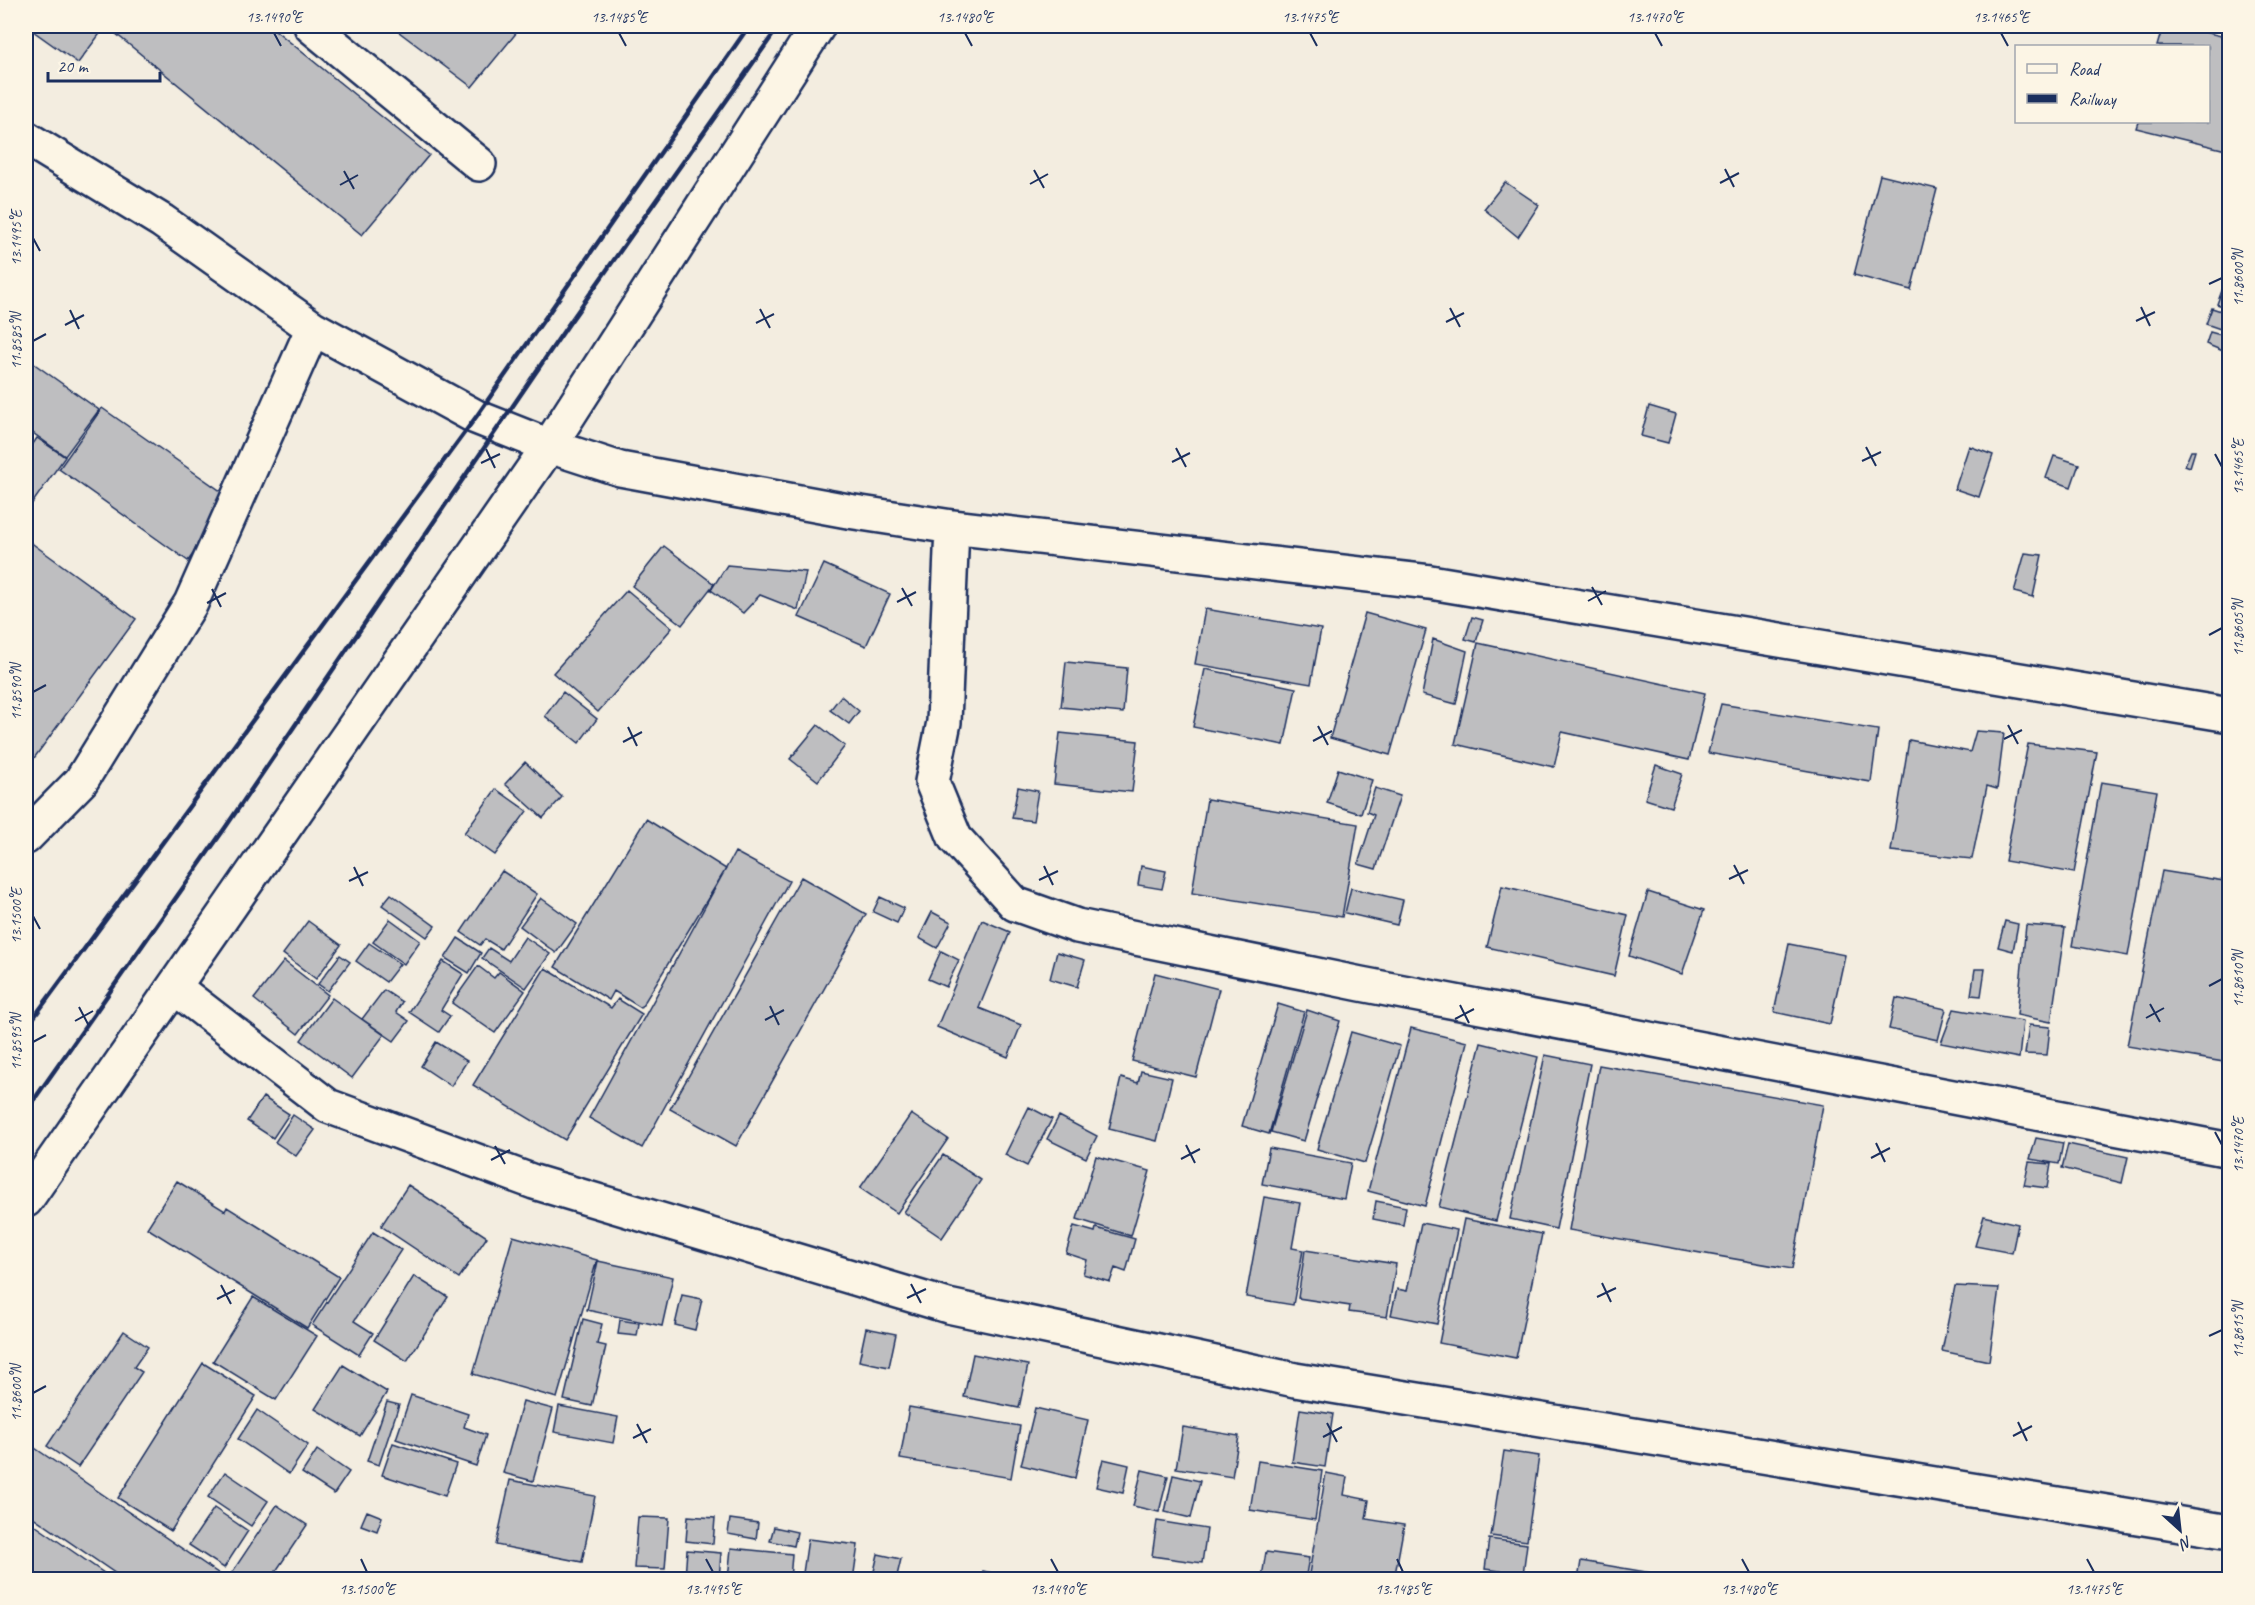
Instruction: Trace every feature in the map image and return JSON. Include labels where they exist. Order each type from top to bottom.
[{"type":"street","points":[[311,26],[479,164]]},
{"type":"street","points":[[26,1200],[549,446],[819,26]]},
{"type":"street","points":[[26,138],[162,221],[312,328],[476,417],[549,446],[620,469],[848,511],[952,526],[1430,582],[2229,715]]},
{"type":"street","points":[[26,837],[81,781],[191,603],[312,328]]},
{"type":"street","points":[[952,526],[944,722],[932,782],[955,838],[1015,904],[1077,926],[1338,980],[2229,1150]]},
{"type":"street","points":[[174,987],[328,1106],[534,1182],[948,1306],[1295,1380],[2229,1532]]},
{"type":"building","points":[[26,26],[94,26],[102,31],[78,63]]},
{"type":"building","points":[[113,26],[270,26],[429,155],[362,235],[110,29]]},
{"type":"building","points":[[398,26],[522,26],[472,87],[395,29]]},
{"type":"building","points":[[2163,26],[2178,26],[2230,38],[2230,151],[2136,128],[2138,123],[2210,123],[2210,45],[2157,45]]},
{"type":"building","points":[[1880,175],[1937,189],[1911,290],[1854,275]]},
{"type":"building","points":[[1505,182],[1539,205],[1518,237],[1484,209]]},
{"type":"building","points":[[2223,288],[2230,290],[2230,309],[2217,304]]},
{"type":"building","points":[[2212,308],[2230,314],[2229,332],[2206,324]]},
{"type":"building","points":[[2210,332],[2228,337],[2223,351],[2206,344]]},
{"type":"building","points":[[26,358],[99,410],[65,456],[26,428]]},
{"type":"building","points":[[1649,406],[1676,414],[1668,443],[1641,436]]},
{"type":"building","points":[[102,408],[232,499],[188,561],[59,469]]},
{"type":"building","points":[[37,438],[65,457],[26,512],[26,454]]},
{"type":"building","points":[[1969,446],[1993,455],[1979,497],[1955,489]]},
{"type":"building","points":[[2191,451],[2195,451],[2190,467],[2185,465]]},
{"type":"building","points":[[2054,456],[2079,464],[2071,487],[2046,478]]},
{"type":"building","points":[[26,539],[136,619],[29,765],[26,763]]},
{"type":"building","points":[[664,546],[714,584],[682,625],[632,586]]},
{"type":"building","points":[[2025,553],[2042,555],[2033,597],[2014,592]]},
{"type":"building","points":[[824,564],[890,594],[866,646],[799,617]]},
{"type":"building","points":[[727,565],[806,572],[798,610],[760,595],[743,613],[711,590]]},
{"type":"building","points":[[627,590],[672,628],[598,712],[553,673]]},
{"type":"building","points":[[1205,609],[1321,629],[1311,684],[1195,664]]},
{"type":"building","points":[[1365,613],[1426,630],[1390,755],[1330,738]]},
{"type":"building","points":[[1472,617],[1483,620],[1476,642],[1465,639]]},
{"type":"building","points":[[1433,639],[1467,651],[1456,704],[1422,695]]},
{"type":"building","points":[[1478,643],[1705,693],[1689,760],[1562,732],[1554,767],[1455,744]]},
{"type":"building","points":[[1066,662],[1127,668],[1123,713],[1061,707]]},
{"type":"building","points":[[1205,669],[1296,688],[1284,745],[1193,727]]},
{"type":"building","points":[[563,692],[597,719],[579,743],[545,716]]},
{"type":"building","points":[[841,696],[859,711],[849,724],[830,710]]},
{"type":"building","points":[[1721,704],[1878,730],[1871,782],[1708,753]]},
{"type":"building","points":[[818,725],[845,746],[818,781],[790,759]]},
{"type":"building","points":[[1976,731],[2004,733],[1997,789],[1987,786],[1972,859],[1891,851],[1909,740],[1970,752]]},
{"type":"building","points":[[1060,733],[1138,741],[1132,792],[1054,784]]},
{"type":"building","points":[[2028,744],[2097,752],[2074,873],[2005,861]]},
{"type":"building","points":[[525,762],[562,797],[543,818],[505,784]]},
{"type":"building","points":[[1656,765],[1682,774],[1671,807],[1645,799]]},
{"type":"building","points":[[1338,769],[1372,780],[1361,814],[1327,803]]},
{"type":"building","points":[[2101,782],[2157,791],[2128,956],[2072,946]]},
{"type":"building","points":[[1018,787],[1038,791],[1033,821],[1012,818]]},
{"type":"building","points":[[1375,788],[1400,796],[1376,869],[1358,864],[1374,815],[1367,812]]},
{"type":"building","points":[[496,789],[527,811],[495,855],[464,833]]},
{"type":"building","points":[[1207,799],[1358,824],[1342,917],[1192,893]]},
{"type":"building","points":[[646,819],[726,869],[641,1008],[614,991],[609,1000],[555,967]]},
{"type":"building","points":[[735,852],[789,881],[642,1148],[589,1118]]},
{"type":"building","points":[[1141,866],[1166,871],[1162,889],[1138,885]]},
{"type":"building","points":[[502,871],[537,894],[501,949],[485,939],[480,945],[461,932]]},
{"type":"building","points":[[2162,871],[2230,882],[2230,1063],[2127,1046]]},
{"type":"building","points":[[801,877],[866,914],[736,1146],[670,1109]]},
{"type":"building","points":[[1502,886],[1628,915],[1614,976],[1487,947]]},
{"type":"building","points":[[1351,888],[1403,900],[1397,925],[1345,913]]},
{"type":"building","points":[[1648,892],[1704,910],[1682,974],[1629,956]]},
{"type":"building","points":[[391,894],[435,926],[427,937],[382,905]]},
{"type":"building","points":[[880,897],[904,908],[897,923],[873,912]]},
{"type":"building","points":[[541,898],[577,924],[556,953],[520,926]]},
{"type":"building","points":[[932,912],[951,922],[937,948],[919,938]]},
{"type":"building","points":[[390,919],[420,941],[404,964],[373,942]]},
{"type":"building","points":[[982,920],[1010,932],[979,1008],[1021,1025],[1008,1057],[937,1027]]},
{"type":"building","points":[[308,921],[341,945],[316,979],[283,954]]},
{"type":"building","points":[[2005,921],[2018,924],[2013,951],[1998,947]]},
{"type":"building","points":[[2026,925],[2065,928],[2051,1022],[2017,1015]]},
{"type":"building","points":[[525,937],[550,954],[526,988],[482,958],[489,948],[509,961]]},
{"type":"building","points":[[458,938],[481,953],[469,973],[445,958]]},
{"type":"building","points":[[369,943],[400,964],[386,982],[356,961]]},
{"type":"building","points":[[1789,944],[1845,955],[1830,1024],[1774,1012]]},
{"type":"building","points":[[941,951],[959,960],[946,987],[928,979]]},
{"type":"building","points":[[1057,952],[1085,960],[1077,987],[1050,979]]},
{"type":"building","points":[[340,955],[350,962],[328,991],[318,984]]},
{"type":"building","points":[[284,961],[328,995],[298,1034],[254,999]]},
{"type":"building","points":[[443,961],[463,974],[441,1010],[450,1016],[439,1032],[409,1012]]},
{"type":"building","points":[[478,966],[494,978],[499,972],[525,991],[495,1033],[452,1003]]},
{"type":"building","points":[[545,968],[611,1008],[618,999],[642,1014],[565,1140],[473,1085]]},
{"type":"building","points":[[1975,969],[1985,969],[1981,996],[1971,995]]},
{"type":"building","points":[[1155,973],[1219,989],[1196,1077],[1132,1061]]},
{"type":"building","points":[[384,990],[402,1002],[396,1012],[409,1021],[394,1041],[362,1019]]},
{"type":"building","points":[[332,998],[384,1035],[352,1078],[301,1040]]},
{"type":"building","points":[[1896,998],[1946,1009],[1938,1040],[1889,1029]]},
{"type":"building","points":[[1278,1004],[1304,1012],[1269,1134],[1242,1126]]},
{"type":"building","points":[[1954,1009],[2023,1021],[2019,1058],[1941,1043]]},
{"type":"building","points":[[1307,1010],[1340,1021],[1304,1141],[1271,1132]]},
{"type":"building","points":[[2029,1025],[2050,1027],[2047,1055],[2025,1054]]},
{"type":"building","points":[[1411,1028],[1467,1042],[1425,1206],[1368,1191]]},
{"type":"building","points":[[1351,1032],[1400,1046],[1365,1163],[1317,1149]]},
{"type":"building","points":[[436,1042],[467,1061],[451,1086],[421,1066]]},
{"type":"building","points":[[1481,1043],[1538,1057],[1496,1221],[1439,1207]]},
{"type":"building","points":[[1545,1055],[1590,1064],[1556,1229],[1510,1219]]},
{"type":"building","points":[[1599,1065],[1823,1105],[1792,1269],[1569,1230]]},
{"type":"building","points":[[1141,1071],[1172,1078],[1157,1141],[1109,1129],[1121,1078],[1138,1083]]},
{"type":"building","points":[[263,1097],[289,1114],[273,1138],[247,1121]]},
{"type":"building","points":[[1029,1107],[1052,1119],[1027,1166],[1005,1155]]},
{"type":"building","points":[[911,1114],[948,1139],[897,1213],[860,1188]]},
{"type":"building","points":[[293,1115],[315,1130],[296,1156],[275,1142]]},
{"type":"building","points":[[1059,1116],[1097,1136],[1086,1158],[1047,1139]]},
{"type":"building","points":[[2036,1138],[2063,1143],[2059,1164],[2030,1159]]},
{"type":"building","points":[[2068,1144],[2128,1157],[2122,1183],[2062,1168]]},
{"type":"building","points":[[1269,1148],[1351,1163],[1344,1199],[1262,1184]]},
{"type":"building","points":[[943,1155],[981,1180],[942,1238],[904,1212]]},
{"type":"building","points":[[1096,1156],[1150,1171],[1131,1236],[1077,1219]]},
{"type":"building","points":[[2029,1162],[2051,1164],[2047,1188],[2024,1185]]},
{"type":"building","points":[[177,1181],[225,1211],[227,1207],[339,1277],[307,1328],[147,1228]]},
{"type":"building","points":[[408,1185],[487,1237],[459,1278],[381,1226]]},
{"type":"building","points":[[1264,1197],[1300,1203],[1292,1248],[1303,1250],[1293,1305],[1246,1297]]},
{"type":"building","points":[[1376,1201],[1406,1207],[1403,1225],[1373,1219]]},
{"type":"building","points":[[1984,1216],[2018,1224],[2012,1253],[1975,1246]]},
{"type":"building","points":[[1464,1219],[1542,1234],[1516,1358],[1439,1343]]},
{"type":"building","points":[[1421,1223],[1457,1230],[1437,1324],[1391,1315],[1397,1289],[1407,1291]]},
{"type":"building","points":[[1074,1226],[1095,1232],[1096,1228],[1135,1239],[1126,1272],[1115,1268],[1110,1282],[1083,1274],[1087,1260],[1066,1253]]},
{"type":"building","points":[[373,1232],[401,1250],[354,1321],[373,1333],[359,1355],[312,1325]]},
{"type":"building","points":[[513,1236],[597,1260],[557,1398],[473,1374]]},
{"type":"building","points":[[1305,1250],[1396,1264],[1387,1317],[1349,1312],[1350,1306],[1298,1298]]},
{"type":"building","points":[[598,1261],[673,1277],[662,1326],[587,1310]]},
{"type":"building","points":[[414,1276],[448,1297],[407,1361],[374,1340]]},
{"type":"building","points":[[1955,1286],[1999,1288],[1989,1361],[1942,1351]]},
{"type":"building","points":[[682,1295],[702,1299],[695,1330],[675,1325]]},
{"type":"building","points":[[253,1297],[317,1336],[276,1400],[213,1361]]},
{"type":"building","points":[[583,1319],[602,1324],[597,1344],[606,1346],[592,1406],[564,1400]]},
{"type":"building","points":[[620,1320],[639,1323],[637,1336],[618,1334]]},
{"type":"building","points":[[866,1328],[896,1334],[889,1367],[859,1361]]},
{"type":"building","points":[[124,1331],[148,1347],[134,1367],[142,1372],[78,1467],[47,1446]]},
{"type":"building","points":[[973,1354],[1028,1365],[1019,1408],[964,1397]]},
{"type":"building","points":[[203,1363],[256,1396],[171,1531],[118,1498]]},
{"type":"building","points":[[343,1365],[387,1392],[360,1436],[315,1409]]},
{"type":"building","points":[[411,1395],[468,1414],[464,1427],[486,1435],[476,1466],[396,1439]]},
{"type":"building","points":[[523,1401],[553,1409],[533,1481],[503,1473]]},
{"type":"building","points":[[387,1402],[399,1405],[379,1465],[367,1461]]},
{"type":"building","points":[[559,1406],[618,1417],[613,1443],[554,1432]]},
{"type":"building","points":[[909,1407],[1020,1426],[1011,1478],[900,1459]]},
{"type":"building","points":[[1035,1408],[1088,1420],[1075,1478],[1021,1465]]},
{"type":"building","points":[[1300,1409],[1333,1414],[1325,1467],[1292,1462]]},
{"type":"building","points":[[257,1410],[308,1445],[289,1474],[238,1439]]},
{"type":"building","points":[[1183,1427],[1239,1436],[1232,1477],[1176,1468]]},
{"type":"building","points":[[26,1442],[228,1580],[125,1580],[26,1512]]},
{"type":"building","points":[[393,1443],[456,1464],[445,1496],[382,1475]]},
{"type":"building","points":[[317,1450],[349,1472],[334,1494],[302,1473]]},
{"type":"building","points":[[1504,1451],[1539,1456],[1527,1541],[1491,1536]]},
{"type":"building","points":[[1103,1459],[1129,1465],[1123,1493],[1096,1487]]},
{"type":"building","points":[[1258,1461],[1322,1471],[1315,1520],[1250,1510]]},
{"type":"building","points":[[1142,1470],[1168,1476],[1159,1512],[1133,1506]]},
{"type":"building","points":[[225,1472],[268,1501],[251,1526],[208,1497]]},
{"type":"building","points":[[1326,1473],[1347,1477],[1344,1495],[1369,1500],[1366,1519],[1404,1525],[1394,1580],[1308,1580]]},
{"type":"building","points":[[1173,1475],[1200,1481],[1191,1518],[1165,1512]]},
{"type":"building","points":[[510,1480],[595,1496],[582,1562],[496,1545]]},
{"type":"building","points":[[277,1505],[307,1525],[270,1580],[240,1580],[231,1574]]},
{"type":"building","points":[[214,1508],[248,1531],[224,1568],[189,1545]]},
{"type":"building","points":[[367,1511],[382,1517],[377,1531],[361,1525]]},
{"type":"building","points":[[688,1516],[715,1518],[713,1544],[686,1541]]},
{"type":"building","points":[[638,1517],[669,1518],[665,1569],[634,1568]]},
{"type":"building","points":[[26,1519],[114,1580],[26,1580]]},
{"type":"building","points":[[730,1519],[758,1523],[756,1539],[728,1534]]},
{"type":"building","points":[[1157,1521],[1207,1529],[1202,1563],[1152,1556]]},
{"type":"building","points":[[774,1527],[797,1532],[794,1546],[770,1541]]},
{"type":"building","points":[[808,1539],[858,1545],[853,1580],[802,1580]]},
{"type":"building","points":[[1489,1539],[1527,1544],[1523,1574],[1485,1569]]},
{"type":"building","points":[[731,1548],[792,1554],[790,1580],[728,1579]]},
{"type":"building","points":[[687,1550],[721,1553],[719,1580],[685,1578]]},
{"type":"building","points":[[1266,1552],[1309,1558],[1305,1580],[1262,1577]]},
{"type":"building","points":[[878,1554],[901,1559],[896,1580],[872,1580]]},
{"type":"building","points":[[1581,1561],[1693,1580],[1578,1580]]},
{"type":"building","points":[[983,1571],[1025,1580],[981,1580]]},
{"type":"railway","points":[[26,1028],[476,417],[749,26]]},
{"type":"railway","points":[[26,1111],[225,828],[568,325],[779,26]]}]
